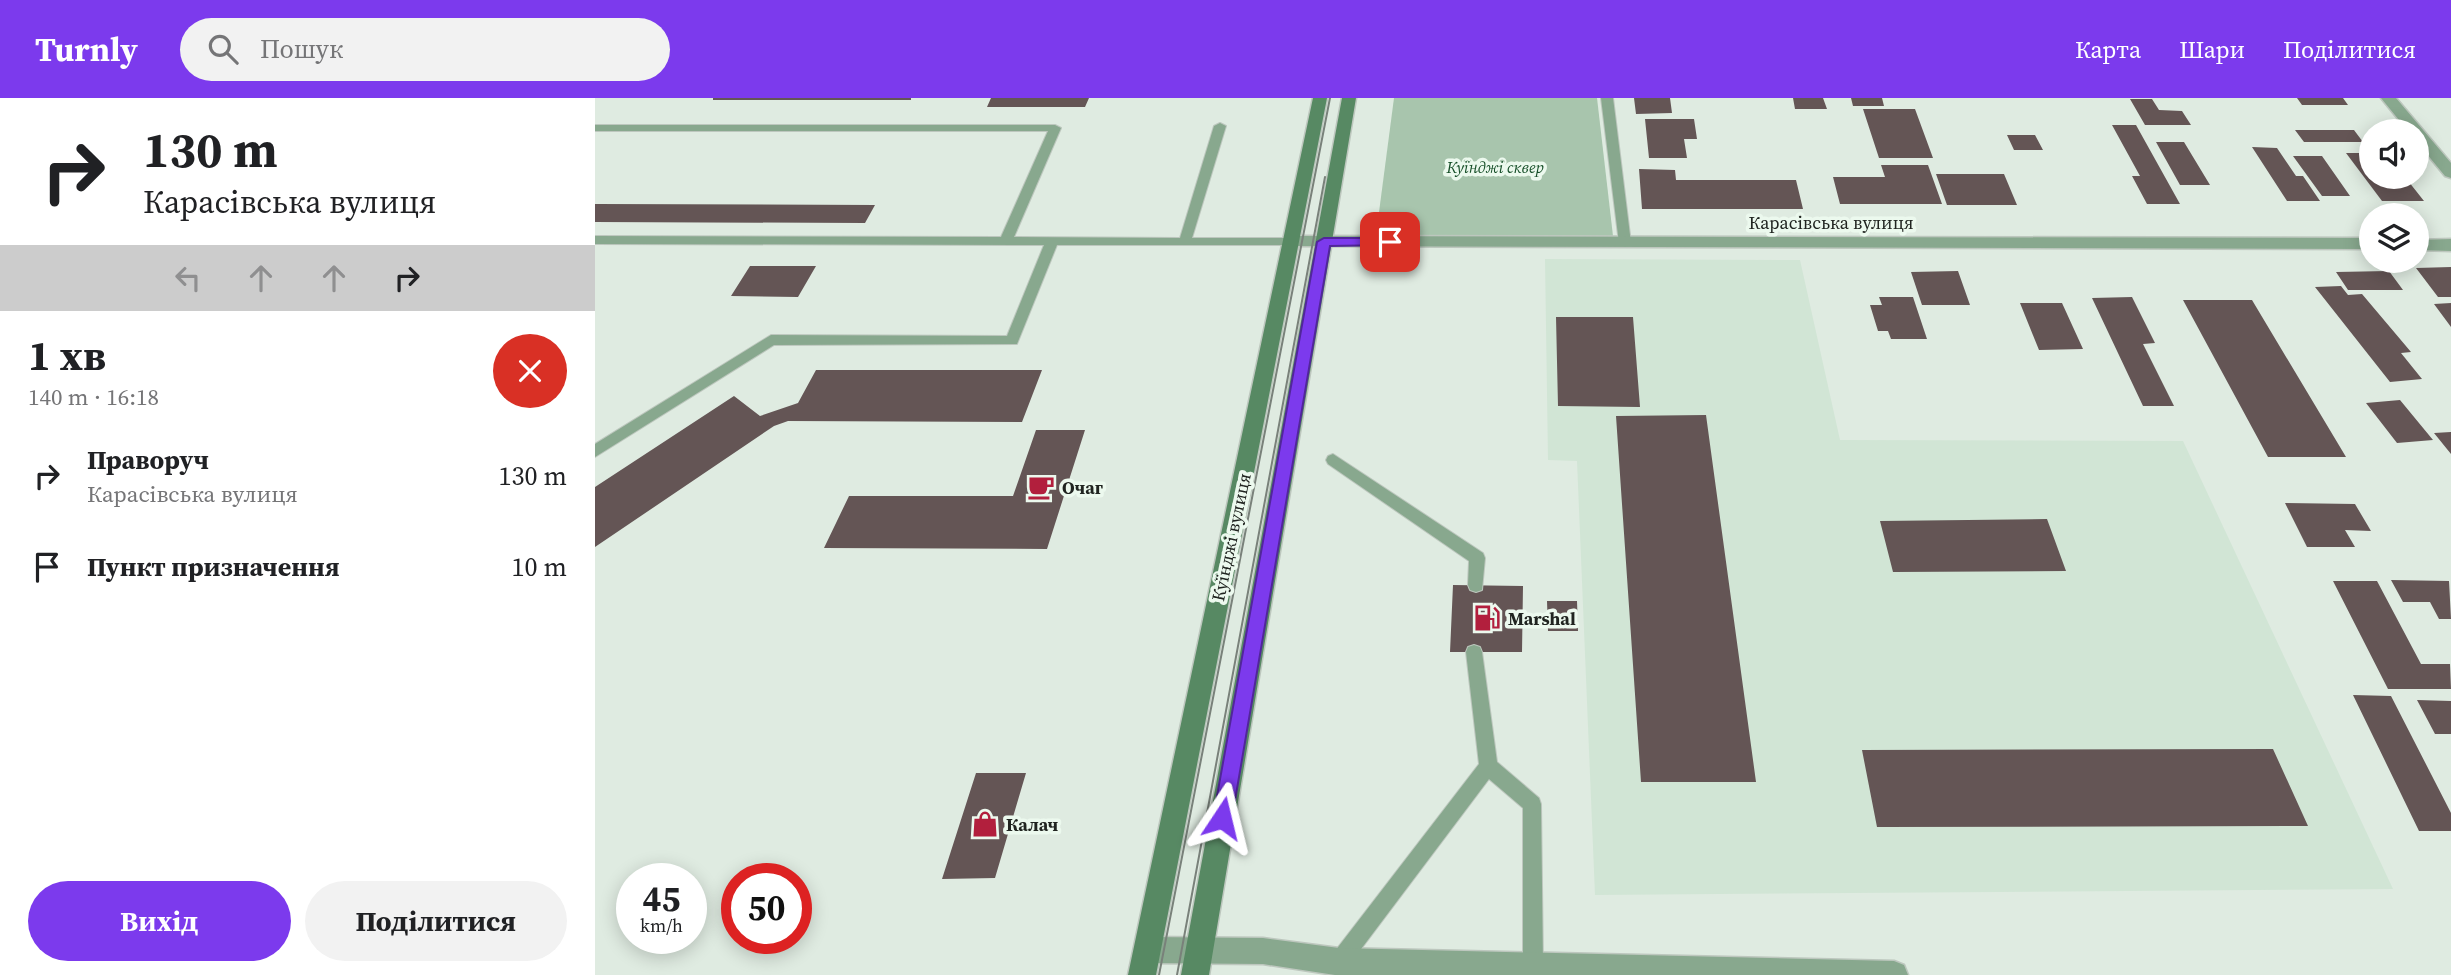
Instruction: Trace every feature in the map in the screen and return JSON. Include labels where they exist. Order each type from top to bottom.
[{"type":"main road","name":"Куїнджі вулиця","points":[[1145,963],[1320,98]]},
{"type":"main road","name":"Куїнджі вулиця","points":[[1197,963],[1349,98]]},
{"type":"street","points":[[2388,98],[2405,119]]},
{"type":"street","points":[[2429,147],[2451,173]]},
{"type":"street","name":"Карасівська вулиця","points":[[1291,242],[2359,244]]},
{"type":"street","points":[[2429,244],[2451,245]]},
{"type":"street","points":[[1145,963],[1197,963],[1263,951],[1339,962],[1894,975]]},
{"type":"lane","points":[[1607,98],[1625,243]]},
{"type":"lane","points":[[1185,242],[1220,126]]},
{"type":"lane","points":[[595,128],[1055,128],[1006,241]]},
{"type":"lane","points":[[595,240],[1291,242]]},
{"type":"lane","points":[[595,451],[771,340],[1012,341],[1052,242]]},
{"type":"lane","points":[[1333,460],[1477,558],[1476,585]]},
{"type":"lane","points":[[1473,652],[1488,766],[1532,804],[1533,966]]},
{"type":"lane","points":[[1339,962],[1488,766]]},
{"type":"shaded area","points":[[1545,259],[1800,260],[1840,440],[2183,441],[2393,889],[1595,895],[1577,461],[1548,460]]},
{"type":"green space","name":"Куїнджі сквер","points":[[1394,98],[1597,98],[1613,236],[1376,235]]},
{"type":"building","points":[[911,98],[911,100],[713,100]]},
{"type":"building","points":[[991,98],[1089,98],[1085,107],[987,107]]},
{"type":"building","points":[[1634,98],[1670,98],[1672,113],[1636,114]]},
{"type":"building","points":[[1793,98],[1823,98],[1827,109],[1795,109]]},
{"type":"building","points":[[1851,98],[1882,98],[1884,106],[1853,106]]},
{"type":"building","points":[[2297,98],[2343,98],[2348,105],[2302,105]]},
{"type":"building","points":[[2130,99],[2152,99],[2159,110],[2182,111],[2191,125],[2145,125]]},
{"type":"building","points":[[1863,109],[1915,109],[1933,158],[1879,158]]},
{"type":"building","points":[[1645,119],[1694,119],[1697,139],[1684,139],[1687,158],[1649,158]]},
{"type":"building","points":[[2112,125],[2136,125],[2180,204],[2147,204],[2132,176],[2140,176]]},
{"type":"building","points":[[2295,130],[2354,130],[2359,137],[2359,142],[2304,142]]},
{"type":"building","points":[[2007,135],[2035,135],[2043,150],[2014,150]]},
{"type":"building","points":[[2156,142],[2184,142],[2210,185],[2180,185]]},
{"type":"building","points":[[2252,147],[2277,148],[2296,176],[2303,176],[2320,201],[2287,201]]},
{"type":"building","points":[[2346,153],[2359,153],[2359,170]]},
{"type":"building","points":[[2293,156],[2322,156],[2350,196],[2322,196]]},
{"type":"building","points":[[1881,165],[1928,165],[1942,204],[1840,204],[1833,177],[1885,177]]},
{"type":"building","points":[[1639,169],[1675,170],[1676,180],[1796,180],[1803,209],[1642,209]]},
{"type":"building","points":[[1936,174],[2004,174],[2017,205],[1947,205]]},
{"type":"building","points":[[2373,189],[2414,189],[2424,201],[2382,201]]},
{"type":"building","points":[[595,204],[875,205],[865,223],[595,222]]},
{"type":"building","points":[[750,266],[816,266],[798,297],[731,296]]},
{"type":"building","points":[[2451,267],[2451,297],[2438,297],[2420,273],[2429,273],[2429,268]]},
{"type":"building","points":[[1958,271],[1970,305],[1922,305],[1911,272]]},
{"type":"building","points":[[2336,272],[2390,273],[2403,290],[2348,290]]},
{"type":"building","points":[[2341,286],[2348,295],[2362,294],[2411,352],[2401,353],[2422,379],[2390,382],[2315,287]]},
{"type":"building","points":[[1879,297],[1913,297],[1927,339],[1891,339],[1888,331],[1878,331],[1870,305],[1882,305]]},
{"type":"building","points":[[2132,297],[2155,343],[2143,344],[2174,406],[2143,406],[2092,298]]},
{"type":"building","points":[[2183,300],[2252,300],[2346,457],[2268,457]]},
{"type":"building","points":[[2020,303],[2062,303],[2083,349],[2039,350]]},
{"type":"building","points":[[2451,303],[2451,327],[2434,304]]},
{"type":"building","points":[[1556,317],[1633,317],[1640,407],[1558,406]]},
{"type":"building","points":[[816,370],[1042,370],[1022,422],[788,421],[774,426],[595,547],[595,487],[734,396],[760,416],[798,403]]},
{"type":"building","points":[[2400,400],[2433,440],[2397,443],[2366,403]]},
{"type":"building","points":[[1706,415],[1756,782],[1641,782],[1616,416]]},
{"type":"building","points":[[1036,430],[1085,430],[1047,549],[824,548],[849,496],[1013,496]]},
{"type":"building","points":[[2451,432],[2451,454],[2434,433]]},
{"type":"building","points":[[2285,503],[2355,504],[2371,531],[2345,530],[2355,547],[2307,547]]},
{"type":"building","points":[[2047,519],[2066,571],[1893,572],[1880,521]]},
{"type":"building","points":[[2391,580],[2449,581],[2451,619],[2439,619],[2430,602],[2403,602]]},
{"type":"building","points":[[2333,581],[2377,581],[2421,664],[2450,664],[2451,689],[2388,689]]},
{"type":"building","points":[[1453,585],[1523,586],[1522,652],[1450,652]]},
{"type":"building","points":[[1547,601],[1577,601],[1578,631],[1548,631]]},
{"type":"building","points":[[2353,695],[2391,696],[2451,813],[2451,831],[2419,831]]},
{"type":"building","points":[[2417,700],[2451,701],[2451,734],[2435,734]]},
{"type":"building","points":[[2273,749],[2308,826],[1877,827],[1862,750]]},
{"type":"building","points":[[976,773],[1026,773],[995,878],[942,879]]},
{"type":"tram line","points":[[1159,975],[1330,98]]},
{"type":"tram line","points":[[1177,975],[1325,177]]},
{"type":"place","name":"Очаг","points":[[1041,487]]},
{"type":"place","name":"Marshal","points":[[1487,618]]},
{"type":"place","name":"Калач","points":[[985,824]]},
{"type":"route","points":[[1222,818],[1324,242],[1390,242]]}]
